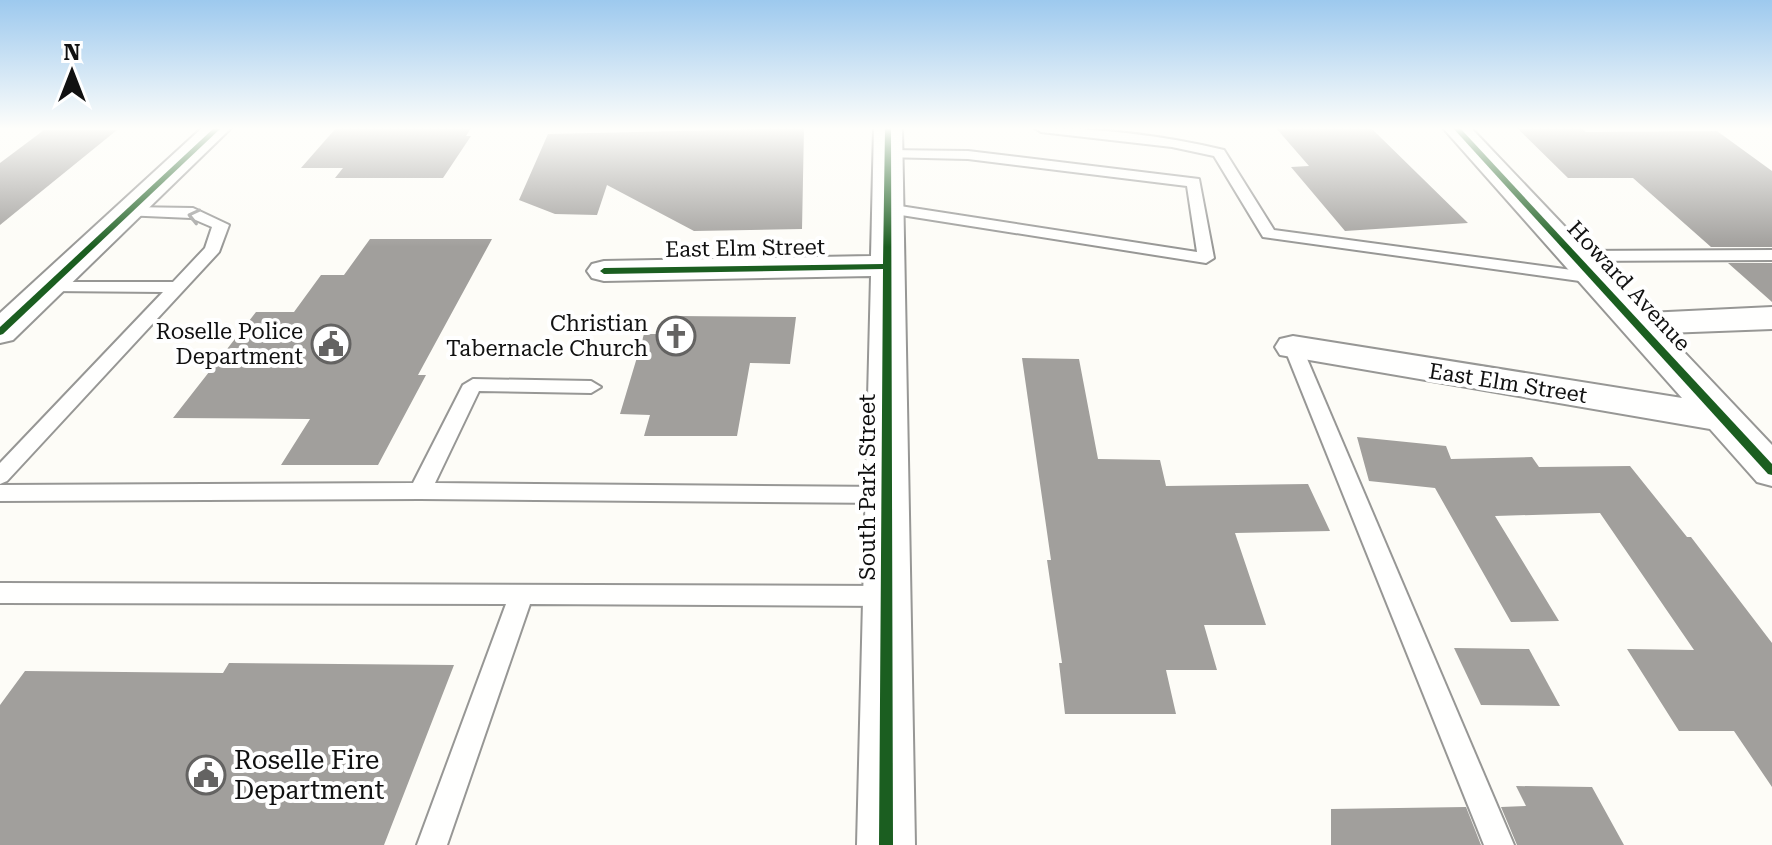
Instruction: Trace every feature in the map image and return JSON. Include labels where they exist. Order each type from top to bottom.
[{"type":"street","points":[[0,332],[176,167]]},
{"type":"street","name":"South Park Street","points":[[886,845],[888,167]]},
{"type":"street","name":"Howard Avenue","points":[[1492,167],[1772,471]]},
{"type":"street","name":"East Elm Street","points":[[604,271],[888,266]]},
{"type":"street","points":[[0,288],[49,286]]},
{"type":"street","points":[[1636,324],[1772,318]]},
{"type":"street","name":"East Elm Street","points":[[1293,347],[1723,418]]},
{"type":"lane","points":[[887,209],[1206,258],[1194,182],[1072,167]]},
{"type":"lane","points":[[1228,167],[1269,234],[1584,267],[1772,255]]},
{"type":"lane","points":[[0,476],[213,249],[221,225],[193,213],[128,212]]},
{"type":"lane","points":[[49,286],[178,287]]},
{"type":"lane","points":[[1293,347],[1499,845]]},
{"type":"lane","points":[[420,491],[473,385],[591,387]]},
{"type":"lane","points":[[0,493],[420,491],[887,495]]},
{"type":"lane","points":[[0,593],[887,596]]},
{"type":"lane","points":[[432,845],[521,596]]},
{"type":"building","points":[[0,167],[71,167],[0,225]]},
{"type":"building","points":[[450,167],[443,178],[335,178],[343,168],[301,168]]},
{"type":"building","points":[[533,167],[803,167],[802,229],[694,231],[607,185],[597,215],[555,214],[519,200]]},
{"type":"building","points":[[1291,167],[1411,167],[1468,223],[1345,231]]},
{"type":"building","points":[[1557,167],[1767,167],[1772,171],[1772,247],[1711,247],[1633,178],[1568,178]]},
{"type":"building","points":[[370,239],[492,239],[418,375],[426,375],[378,465],[281,465],[310,419],[173,418],[256,312],[294,312],[321,275],[344,275]]},
{"type":"building","points":[[1728,263],[1772,263],[1772,302]]},
{"type":"building","points":[[675,316],[796,317],[790,364],[750,363],[737,436],[644,436],[650,415],[620,414],[644,334],[670,334]]},
{"type":"building","points":[[1022,358],[1079,359],[1098,459],[1160,460],[1166,486],[1308,484],[1330,531],[1235,533],[1266,625],[1204,625],[1217,670],[1166,670],[1176,714],[1065,714],[1059,663],[1062,663],[1047,560],[1051,560]]},
{"type":"building","points":[[1357,437],[1446,446],[1451,459],[1532,457],[1539,467],[1630,466],[1687,537],[1691,537],[1772,643],[1772,787],[1734,731],[1679,731],[1627,649],[1694,650],[1600,513],[1495,516],[1559,621],[1511,622],[1435,488],[1369,481]]},
{"type":"building","points":[[1454,648],[1529,649],[1560,706],[1481,705]]},
{"type":"building","name":"Roselle Fire Department","points":[[229,663],[454,665],[384,845],[0,845],[0,705],[25,671],[223,673]]},
{"type":"building","points":[[1516,786],[1592,787],[1624,845],[1517,845],[1501,807],[1526,806]]},
{"type":"building","points":[[1466,807],[1481,845],[1331,845],[1331,809]]},
{"type":"cycle path","points":[[0,332],[176,167]]},
{"type":"cycle path","points":[[886,845],[888,167]]},
{"type":"cycle path","points":[[1492,167],[1772,471]]},
{"type":"cycle path","points":[[604,271],[888,266]]},
{"type":"place","name":"Christian Tabernacle Church","points":[[676,336]]},
{"type":"place","name":"Roselle Police Department","points":[[331,344]]},
{"type":"place","name":"Roselle Fire Department","points":[[206,775]]}]
